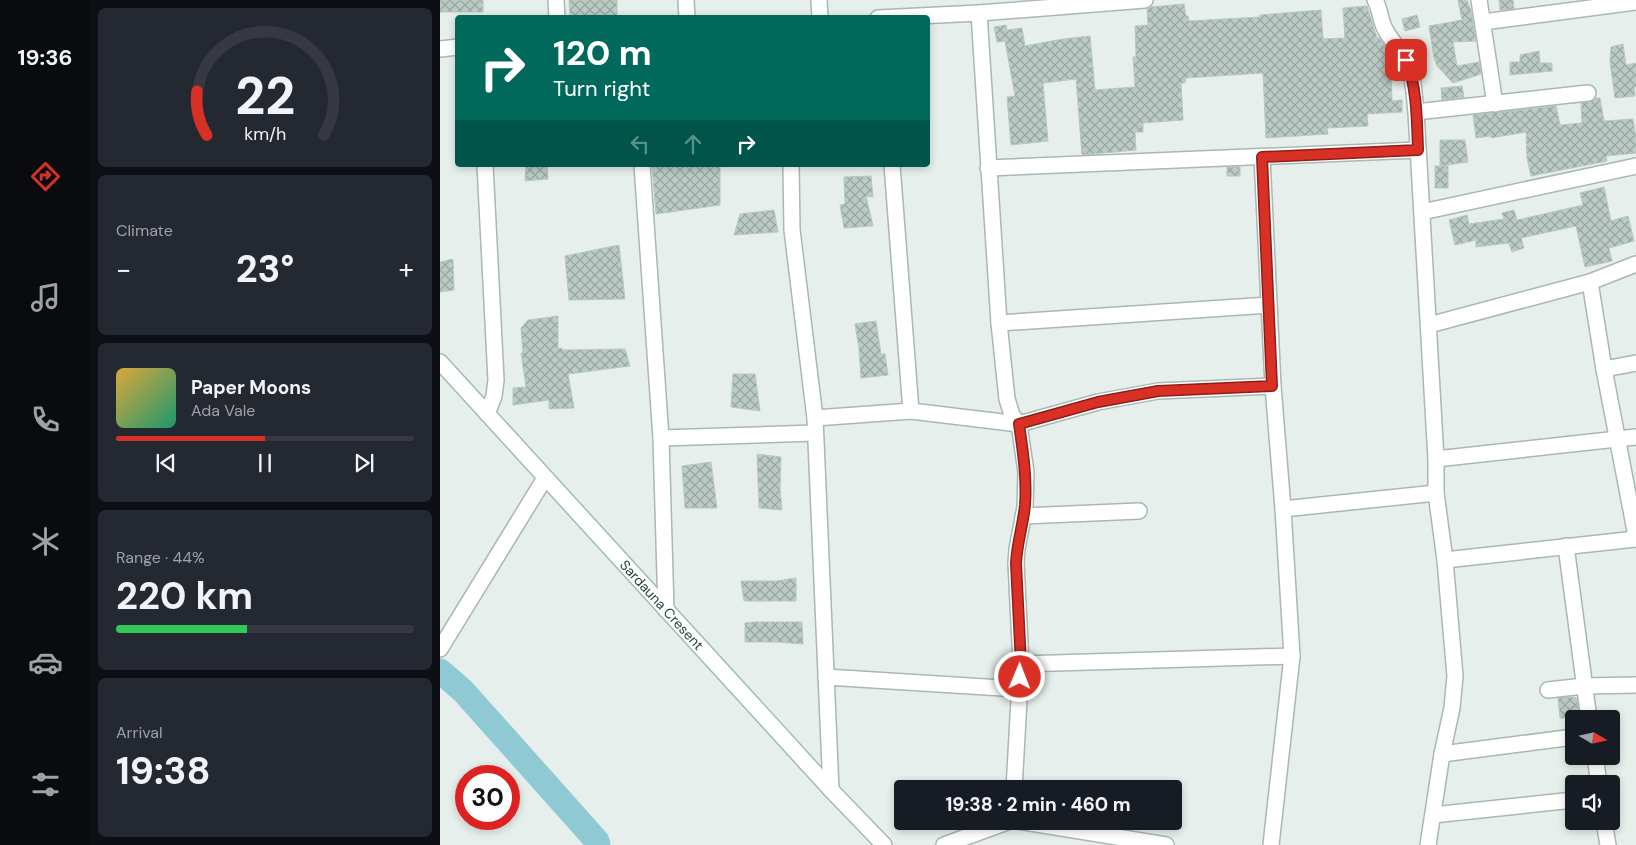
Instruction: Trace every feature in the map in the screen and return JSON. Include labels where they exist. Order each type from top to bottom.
[{"type":"street","points":[[556,0],[557,15]]},
{"type":"street","points":[[686,0],[688,15]]},
{"type":"street","points":[[819,0],[820,15]]},
{"type":"street","points":[[892,15],[932,8],[979,13],[1057,3],[1144,0]]},
{"type":"street","points":[[1375,0],[1386,32],[1406,60],[1410,70],[1416,112],[1429,325],[1436,493],[1445,560],[1455,676],[1452,708],[1442,754],[1428,845]]},
{"type":"street","points":[[1479,0],[1495,104]]},
{"type":"street","points":[[1483,22],[1636,2]]},
{"type":"street","points":[[979,13],[999,323],[1007,399],[1012,415],[1019,424],[1026,472],[1023,516],[1016,563],[1021,664],[1014,780]]},
{"type":"street","points":[[440,49],[455,47]]},
{"type":"street","points":[[1416,112],[1588,93]]},
{"type":"street","points":[[988,168],[1418,150]]},
{"type":"street","points":[[1262,157],[1272,386],[1283,509],[1292,656],[1270,845]]},
{"type":"street","points":[[1422,212],[1636,166]]},
{"type":"street","points":[[485,167],[496,380],[494,396],[487,414]]},
{"type":"street","points":[[642,167],[661,438],[666,610]]},
{"type":"street","points":[[791,167],[792,230],[815,418],[831,790]]},
{"type":"street","points":[[892,167],[911,411]]},
{"type":"street","points":[[1429,325],[1590,282],[1636,264]]},
{"type":"street","points":[[1445,560],[1636,537],[1604,369],[1590,282]]},
{"type":"street","points":[[999,323],[1269,305]]},
{"type":"street","name":"Sardauna Cresent","points":[[440,362],[831,790],[884,845]]},
{"type":"street","points":[[1604,369],[1636,363]]},
{"type":"street","points":[[815,418],[911,411],[1019,424],[1098,402],[1158,391],[1272,386]]},
{"type":"street","points":[[661,438],[815,433]]},
{"type":"street","points":[[1436,459],[1636,437]]},
{"type":"street","points":[[440,649],[545,478]]},
{"type":"street","points":[[1283,509],[1436,493]]},
{"type":"street","points":[[1023,516],[1139,511]]},
{"type":"street","points":[[1566,546],[1588,710]]},
{"type":"street","points":[[1021,664],[1292,656]]},
{"type":"street","points":[[826,678],[1019,689]]},
{"type":"street","points":[[1548,690],[1584,686],[1636,685]]},
{"type":"street","points":[[1442,754],[1565,737]]},
{"type":"street","points":[[1433,814],[1565,801]]},
{"type":"street","points":[[944,845],[985,830]]},
{"type":"street","points":[[1074,830],[1166,845]]},
{"type":"street","points":[[1606,830],[1608,845]]},
{"type":"building","points":[[440,0],[483,0],[483,12],[440,12]]},
{"type":"building","points":[[569,0],[617,0],[617,15],[570,15]]},
{"type":"building","points":[[1458,0],[1467,0],[1471,11],[1476,41],[1453,42],[1457,66],[1479,62],[1481,74],[1453,83],[1437,66],[1429,26],[1462,20]]},
{"type":"building","points":[[1499,0],[1513,0],[1514,9],[1500,10]]},
{"type":"building","points":[[1184,4],[1189,21],[1260,17],[1260,15],[1321,10],[1323,39],[1345,38],[1343,8],[1367,6],[1377,38],[1379,38],[1388,51],[1392,101],[1402,100],[1402,112],[1367,114],[1368,126],[1327,128],[1328,134],[1266,138],[1263,73],[1186,78],[1185,83],[1181,83],[1183,120],[1143,123],[1143,132],[1135,132],[1136,150],[1082,155],[1076,79],[1043,83],[1048,141],[1011,145],[1007,97],[1015,96],[1005,41],[997,42],[994,27],[1006,25],[1007,30],[1022,28],[1025,46],[1090,36],[1095,90],[1135,87],[1133,57],[1136,57],[1135,26],[1148,25],[1147,9],[1151,7]]},
{"type":"building","points":[[1417,15],[1420,27],[1405,31],[1402,19]]},
{"type":"building","points":[[1623,44],[1626,65],[1636,63],[1635,96],[1615,98],[1610,62],[1611,47]]},
{"type":"building","points":[[1539,51],[1540,63],[1552,63],[1552,71],[1510,75],[1510,62],[1520,62],[1520,55]]},
{"type":"building","points":[[1462,86],[1464,97],[1442,100],[1441,88]]},
{"type":"building","points":[[1600,98],[1604,121],[1633,119],[1636,153],[1606,156],[1607,161],[1531,176],[1527,158],[1526,132],[1491,138],[1491,136],[1476,138],[1473,115],[1556,106],[1560,125],[1582,123],[1581,103],[1590,102]]},
{"type":"building","points":[[1440,140],[1465,140],[1468,162],[1440,166]]},
{"type":"building","points":[[1435,166],[1448,166],[1448,188],[1435,188]]},
{"type":"building","points":[[526,167],[547,167],[548,179],[525,181]]},
{"type":"building","points":[[652,167],[720,167],[720,205],[656,214]]},
{"type":"building","points":[[1227,167],[1240,167],[1240,176],[1227,176]]},
{"type":"building","points":[[871,176],[873,197],[866,196],[873,226],[844,228],[840,205],[845,204],[844,177]]},
{"type":"building","points":[[1604,187],[1611,221],[1628,216],[1634,241],[1609,248],[1612,261],[1585,267],[1576,226],[1521,238],[1524,248],[1512,252],[1509,243],[1476,247],[1476,240],[1455,245],[1449,220],[1467,215],[1469,224],[1504,219],[1502,213],[1514,210],[1517,220],[1583,205],[1580,193]]},
{"type":"building","points":[[774,210],[778,232],[734,235],[740,214]]},
{"type":"building","points":[[619,245],[625,299],[569,300],[565,256]]},
{"type":"building","points":[[453,259],[454,290],[440,292],[440,262]]},
{"type":"building","points":[[558,316],[558,349],[625,349],[630,366],[568,374],[574,408],[549,409],[549,400],[513,405],[513,388],[526,387],[521,353],[523,353],[521,328],[528,320]]},
{"type":"building","points":[[876,321],[881,354],[885,354],[888,375],[861,378],[855,324]]},
{"type":"building","points":[[733,374],[755,374],[760,411],[731,407]]},
{"type":"building","points":[[757,454],[781,457],[780,489],[782,510],[759,508]]},
{"type":"building","points":[[711,462],[717,508],[685,508],[682,466]]},
{"type":"building","points":[[796,578],[796,601],[744,601],[741,581],[776,581]]},
{"type":"building","points":[[802,622],[803,644],[745,642],[745,623]]},
{"type":"building","points":[[1558,698],[1577,698],[1578,710],[1565,710],[1565,718],[1560,718]]},
{"type":"waterway","points":[[440,671],[463,691],[597,841],[598,845]]},
{"type":"route","points":[[1020,677],[1016,563],[1025,507],[1026,472],[1019,424],[1098,402],[1158,391],[1272,386],[1262,157],[1418,150],[1416,112],[1410,70],[1406,60]]}]
